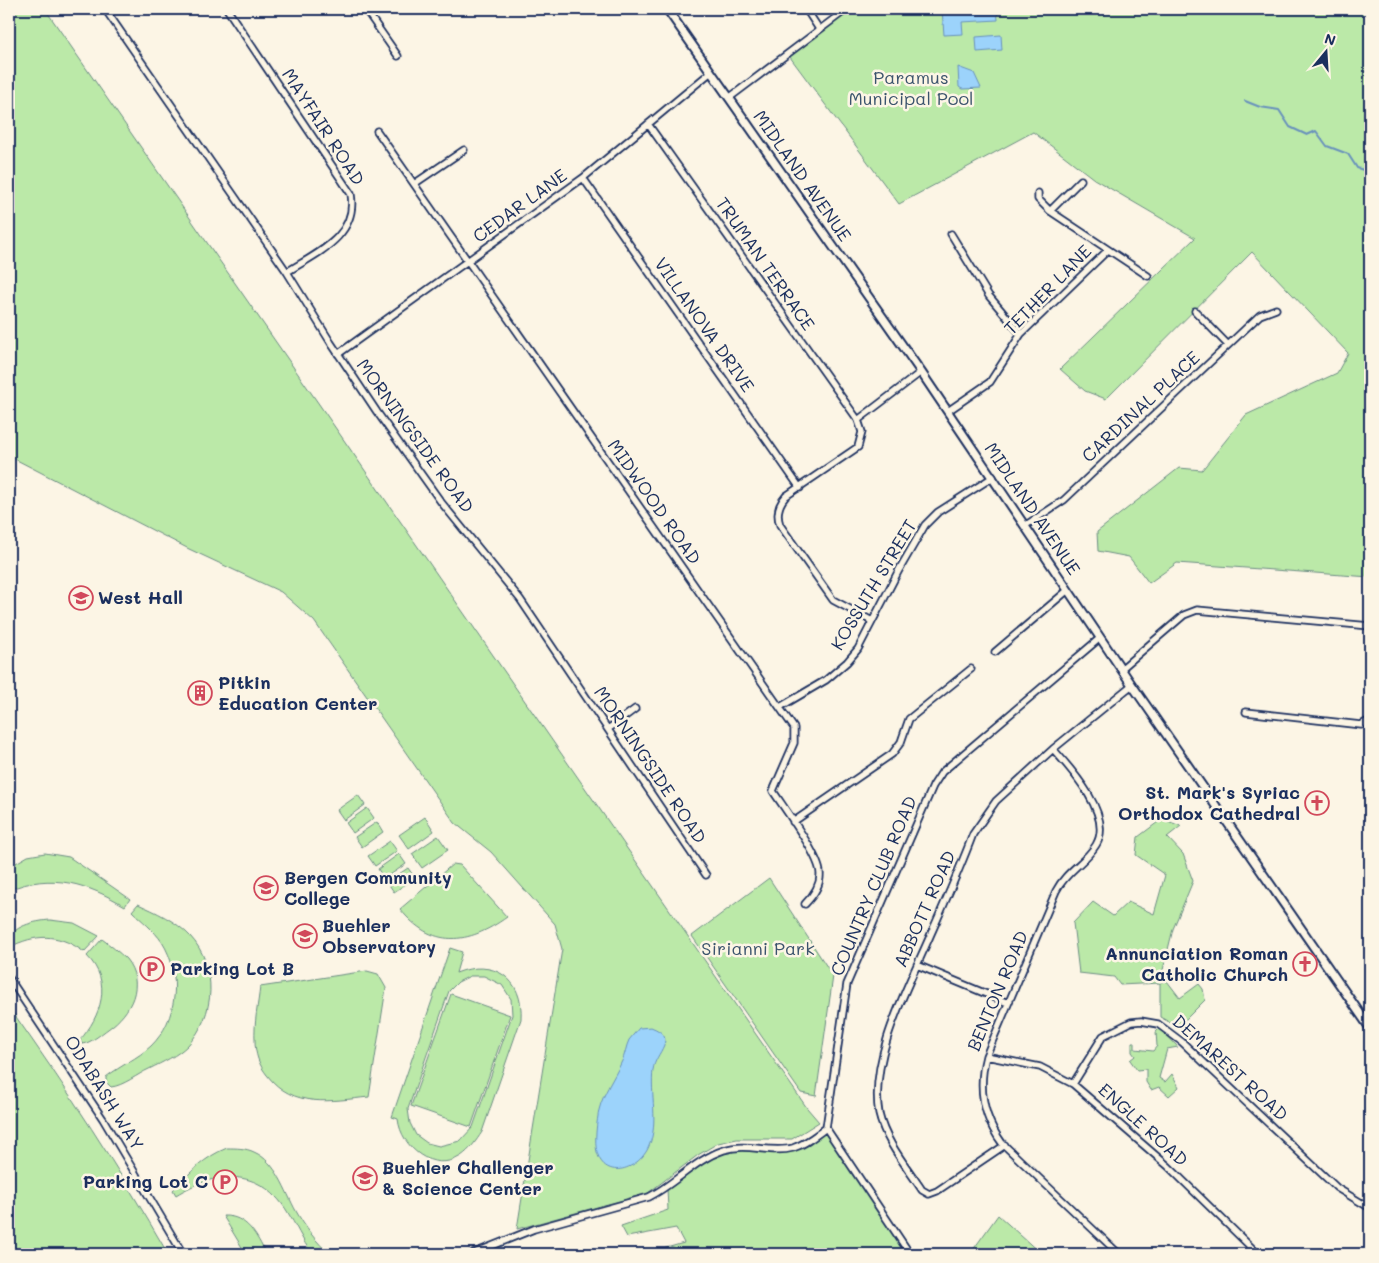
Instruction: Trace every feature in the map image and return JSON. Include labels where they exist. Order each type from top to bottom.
[{"type":"street","name":"MORNINGSIDE ROAD","points":[[105,9],[287,272],[338,354],[441,502],[520,599],[706,875]]},
{"type":"street","name":"MAYFAIR ROAD","points":[[227,9],[351,194],[352,211],[350,220],[341,235],[287,272]]},
{"type":"street","points":[[365,9],[398,56]]},
{"type":"street","name":"MIDLAND AVENUE","points":[[667,9],[948,411],[1121,669],[1370,1028]]},
{"type":"street","points":[[806,9],[819,29]]},
{"type":"street","points":[[729,98],[847,9]]},
{"type":"street","name":"CEDAR LANE","points":[[338,354],[583,178],[711,72]]},
{"type":"street","name":"TRUMAN TERRACE","points":[[648,124],[858,420]]},
{"type":"street","name":"MIDWOOD ROAD","points":[[377,131],[794,728],[794,743],[773,791],[814,856],[820,872],[817,887],[805,904]]},
{"type":"street","points":[[414,184],[464,150]]},
{"type":"street","name":"VILLANOVA DRIVE","points":[[583,178],[800,488]]},
{"type":"street","points":[[1050,211],[1081,180]]},
{"type":"street","points":[[1038,193],[1038,200],[1050,211],[1107,251],[1148,276]]},
{"type":"street","points":[[951,234],[989,296],[1021,334]]},
{"type":"street","name":"TETHER LANE","points":[[948,411],[990,382],[1021,334],[1107,251]]},
{"type":"street","name":"CARDINAL PLACE","points":[[1026,525],[1064,500],[1260,315],[1276,309]]},
{"type":"street","points":[[1195,311],[1228,345]]},
{"type":"street","points":[[872,621],[833,600],[780,525],[778,513],[782,501],[858,447],[862,432],[858,420],[921,372]]},
{"type":"street","name":"KOSSUTH STREET","points":[[780,707],[838,671],[858,649],[899,570],[926,525],[938,512],[993,477]]},
{"type":"street","points":[[995,652],[1068,590]]},
{"type":"street","points":[[1121,669],[1184,615],[1197,610],[1370,626]]},
{"type":"street","name":"COUNTRY CLUB ROAD","points":[[826,1128],[847,984],[933,786],[952,761],[1100,638]]},
{"type":"street","points":[[792,822],[892,754],[901,742],[909,720],[971,669]]},
{"type":"street","name":"ABBOTT ROAD","points":[[1005,1145],[929,1194],[922,1190],[887,1135],[878,1103],[884,1052],[898,1009],[980,822],[996,801],[1053,749],[1132,685]]},
{"type":"street","points":[[608,729],[635,709]]},
{"type":"street","points":[[1246,712],[1361,725],[1370,720]]},
{"type":"street","name":"BENTON ROAD","points":[[1053,749],[1086,791],[1097,816],[1099,835],[1095,846],[1060,882],[986,1056],[981,1081],[983,1100],[990,1121],[1005,1145],[1119,1254]]},
{"type":"street","points":[[917,965],[1008,1004]]},
{"type":"street","name":"ODABASH WAY","points":[[9,978],[104,1119],[183,1254]]},
{"type":"street","name":"DEMAREST ROAD","points":[[1073,1084],[1103,1036],[1132,1022],[1141,1021],[1158,1024],[1182,1042],[1337,1188],[1370,1208]]},
{"type":"street","name":"ENGLE ROAD","points":[[986,1056],[1040,1068],[1073,1084],[1168,1166],[1258,1254]]},
{"type":"street","points":[[472,1254],[534,1228],[650,1197],[666,1188],[709,1156],[726,1149],[742,1147],[779,1150],[793,1148],[807,1142],[826,1128],[910,1254]]},
{"type":"green space","points":[[9,9],[45,9],[807,1108],[819,1122],[792,1139],[737,1139],[718,1143],[698,1155],[648,1193],[517,1229],[562,949],[555,924],[491,852],[455,823],[314,621],[281,592],[189,549],[9,456]]},
{"type":"green space","name":"Paramus Municipal Pool","points":[[847,9],[1370,9],[1370,577],[1177,563],[1149,583],[1129,557],[1098,551],[1097,532],[1179,468],[1202,470],[1246,415],[1337,373],[1348,353],[1252,252],[1106,399],[1085,391],[1060,369],[1195,238],[1094,179],[1033,132],[899,204],[787,53]]},
{"type":"green space","points":[[358,795],[365,805],[344,820],[337,810]]},
{"type":"green space","points":[[367,808],[374,818],[353,833],[346,823]]},
{"type":"green space","points":[[425,817],[434,831],[409,849],[399,835]]},
{"type":"green space","points":[[1162,819],[1181,826],[1167,837],[1183,854],[1193,881],[1173,929],[1160,982],[1167,981],[1180,998],[1199,984],[1203,989],[1205,1000],[1178,1027],[1160,1017],[1160,983],[1120,985],[1114,977],[1079,973],[1073,923],[1093,902],[1113,916],[1128,902],[1154,914],[1165,875],[1136,855],[1138,837]]},
{"type":"green space","points":[[377,822],[383,832],[362,847],[355,837]]},
{"type":"green space","points":[[438,836],[448,850],[422,868],[412,854]]},
{"type":"green space","points":[[390,841],[397,851],[375,866],[368,856]]},
{"type":"green space","points":[[45,853],[69,857],[130,899],[125,906],[111,898],[83,887],[54,881],[25,885],[9,890],[9,867],[28,856]]},
{"type":"green space","points":[[399,854],[406,864],[384,879],[378,869]]},
{"type":"green space","points":[[453,864],[460,865],[507,917],[478,933],[451,939],[425,931],[412,922],[400,909]]},
{"type":"green space","points":[[408,868],[415,878],[394,892],[387,882]]},
{"type":"green space","name":"Sirianni Park","points":[[769,878],[833,976],[816,1096],[801,1093],[692,936]]},
{"type":"green space","points":[[138,904],[172,921],[190,936],[199,948],[209,976],[208,1005],[204,1020],[197,1033],[184,1049],[125,1082],[111,1087],[106,1082],[106,1077],[151,1046],[167,1023],[172,1010],[174,996],[173,968],[162,942],[132,911]]},
{"type":"green space","points":[[50,920],[74,923],[99,936],[84,952],[59,939],[42,937],[14,945],[9,943],[13,932],[24,925]]},
{"type":"green space","points":[[102,939],[126,959],[135,978],[135,988],[129,1006],[123,1015],[96,1038],[82,1044],[80,1040],[94,1020],[98,1010],[102,988],[95,966],[87,956]]},
{"type":"green space","points":[[450,948],[462,952],[456,973],[482,968],[494,970],[512,982],[521,1005],[521,1019],[482,1132],[473,1145],[461,1156],[450,1161],[430,1160],[412,1148],[400,1129],[398,1119],[392,1117]],"holes":[[[470,976],[484,976],[502,985],[511,999],[512,1015],[473,1127],[460,1141],[439,1146],[427,1143],[416,1135],[410,1123],[408,1109],[449,991],[458,982]]]},
{"type":"green space","points":[[367,971],[378,974],[386,988],[369,1097],[327,1101],[314,1100],[301,1098],[277,1086],[262,1067],[256,1050],[255,1027],[260,987]]},
{"type":"green space","points":[[451,994],[510,1015],[471,1127],[411,1106]]},
{"type":"green space","points":[[9,1007],[92,1129],[168,1254],[9,1254]]},
{"type":"green space","points":[[1160,1028],[1178,1047],[1167,1049],[1159,1078],[1165,1082],[1172,1074],[1179,1087],[1169,1096],[1159,1087],[1151,1090],[1146,1082],[1146,1069],[1137,1070],[1130,1060],[1135,1056],[1132,1052],[1132,1042],[1135,1042],[1135,1049],[1153,1051],[1157,1046],[1156,1032]]},
{"type":"green space","points":[[826,1128],[908,1254],[660,1254],[659,1250],[684,1243],[676,1228],[627,1237],[621,1226],[668,1210],[667,1188],[709,1156],[726,1149],[793,1148]]},
{"type":"green space","points":[[227,1148],[241,1148],[251,1151],[269,1163],[280,1178],[303,1223],[330,1254],[312,1254],[287,1211],[276,1197],[250,1180],[221,1178],[206,1181],[176,1195],[173,1190],[191,1172],[211,1156]]},
{"type":"green space","points":[[998,1215],[1041,1254],[970,1254]]},
{"type":"green space","points":[[223,1216],[239,1219],[245,1223],[255,1234],[266,1254],[246,1254]]},
{"type":"water","points":[[942,9],[997,9],[998,20],[962,22],[963,34],[944,35]]},
{"type":"water","points":[[1001,35],[1002,50],[977,52],[976,37]]},
{"type":"water","points":[[958,67],[974,73],[981,88],[962,89],[959,87]]},
{"type":"water","points":[[651,1027],[664,1036],[665,1041],[653,1070],[654,1118],[652,1137],[645,1154],[631,1166],[623,1169],[607,1167],[601,1161],[596,1147],[599,1110],[603,1097],[623,1059],[629,1040],[639,1028]]},
{"type":"waterway","points":[[1245,101],[1260,107],[1279,110],[1290,127],[1307,135],[1316,131],[1327,146],[1348,154],[1357,168],[1370,172]]},
{"type":"place","name":"West Hall","points":[[81,598]]},
{"type":"place","name":"Pitkin Education Center","points":[[200,693]]},
{"type":"place","name":"St. Mark's Syriac Orthodox Cathedral","points":[[1317,803]]},
{"type":"place","name":"Bergen Community College","points":[[266,888]]},
{"type":"place","name":"Buehler Observatory","points":[[305,936]]},
{"type":"place","name":"Annunciation Roman Catholic Church","points":[[1305,964]]},
{"type":"place","name":"Parking Lot B","points":[[152,969]]},
{"type":"place","name":"Buehler Challenger & Science Center","points":[[365,1178]]},
{"type":"place","name":"Parking Lot C","points":[[225,1182]]}]
